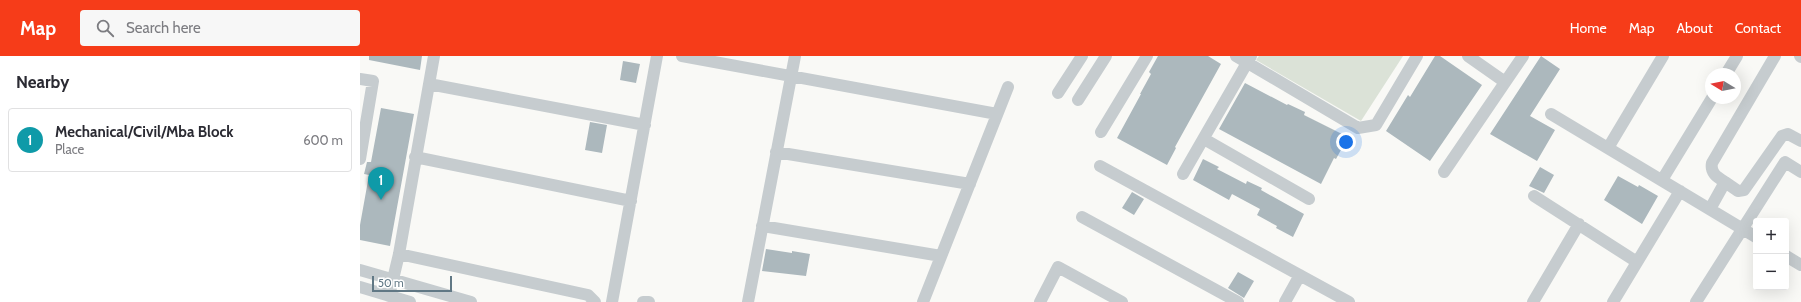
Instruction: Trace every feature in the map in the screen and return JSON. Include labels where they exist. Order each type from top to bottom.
[{"type":"street","points":[[389,296],[399,254],[434,56]]},
{"type":"street","points":[[612,302],[657,56]]},
{"type":"street","points":[[682,56],[997,114]]},
{"type":"street","points":[[748,302],[795,56]]},
{"type":"street","points":[[1058,93],[1082,56]]},
{"type":"street","points":[[1078,100],[1106,56]]},
{"type":"street","points":[[1101,132],[1147,56]]},
{"type":"street","points":[[1236,56],[1249,59],[1358,128],[1376,125],[1417,56]]},
{"type":"street","points":[[1468,56],[1505,82]]},
{"type":"street","points":[[1444,172],[1523,56]]},
{"type":"street","points":[[1608,148],[1663,56]]},
{"type":"street","points":[[1730,68],[1737,56]]},
{"type":"street","points":[[1776,56],[1712,163],[1711,169],[1714,174],[1738,191],[1744,190],[1782,136],[1788,134],[1801,141]]},
{"type":"street","points":[[1183,174],[1249,59]]},
{"type":"street","points":[[360,79],[373,82],[360,159]]},
{"type":"street","points":[[429,84],[645,125]]},
{"type":"street","points":[[923,302],[1008,87]]},
{"type":"street","points":[[1662,180],[1708,104]]},
{"type":"street","points":[[1551,114],[1753,235]]},
{"type":"street","points":[[1204,139],[1309,199]]},
{"type":"street","points":[[776,152],[970,184]]},
{"type":"street","points":[[415,157],[631,201]]},
{"type":"street","points":[[1696,302],[1785,162],[1801,172]]},
{"type":"street","points":[[1100,166],[1349,302]]},
{"type":"street","points":[[1710,209],[1725,182]]},
{"type":"street","points":[[1613,302],[1680,191]]},
{"type":"street","points":[[1534,196],[1637,262]]},
{"type":"street","points":[[1082,217],[1238,302]]},
{"type":"street","points":[[1533,302],[1579,224]]},
{"type":"street","points":[[762,226],[941,256]]},
{"type":"street","points":[[399,254],[588,295],[595,302]]},
{"type":"street","points":[[1789,258],[1801,265]]},
{"type":"street","points":[[1040,302],[1058,267],[1122,302]]},
{"type":"street","points":[[360,270],[471,302]]},
{"type":"street","points":[[1285,302],[1300,275]]},
{"type":"street","points":[[360,288],[410,302]]},
{"type":"street","points":[[643,302],[649,302]]},
{"type":"shaded area","points":[[1259,56],[1403,56],[1361,121],[1256,60]]},
{"type":"building","points":[[369,56],[422,56],[420,70],[369,60]]},
{"type":"building","points":[[1158,56],[1208,56],[1221,64],[1175,147],[1176,148],[1167,165],[1117,138],[1151,74],[1149,72]]},
{"type":"building","points":[[1435,56],[1440,56],[1482,85],[1430,161],[1386,131],[1408,95],[1410,97]]},
{"type":"building","points":[[1541,56],[1560,69],[1530,116],[1555,130],[1537,161],[1490,134]]},
{"type":"building","points":[[623,61],[640,64],[636,83],[620,80]]},
{"type":"building","points":[[1245,83],[1287,105],[1288,104],[1305,112],[1304,115],[1348,137],[1336,159],[1334,158],[1321,184],[1219,129]]},
{"type":"building","points":[[381,108],[414,114],[390,246],[360,240],[360,225],[369,175],[364,174],[367,162],[371,162]]},
{"type":"building","points":[[590,122],[607,125],[602,153],[585,150]]},
{"type":"building","points":[[1203,159],[1219,167],[1217,169],[1246,184],[1247,181],[1262,188],[1261,190],[1304,214],[1293,237],[1257,215],[1260,209],[1232,194],[1229,200],[1193,180]]},
{"type":"building","points":[[1540,167],[1554,175],[1544,193],[1529,186]]},
{"type":"building","points":[[1618,176],[1638,187],[1639,185],[1658,196],[1642,224],[1604,200]]},
{"type":"building","points":[[1132,192],[1144,199],[1134,215],[1122,208]]},
{"type":"building","points":[[766,249],[810,254],[806,276],[762,271]]},
{"type":"building","points":[[1238,272],[1254,281],[1244,298],[1228,288]]},
{"type":"place","name":"Mechanical/Civil/Mba Block","points":[[381,200]]}]
